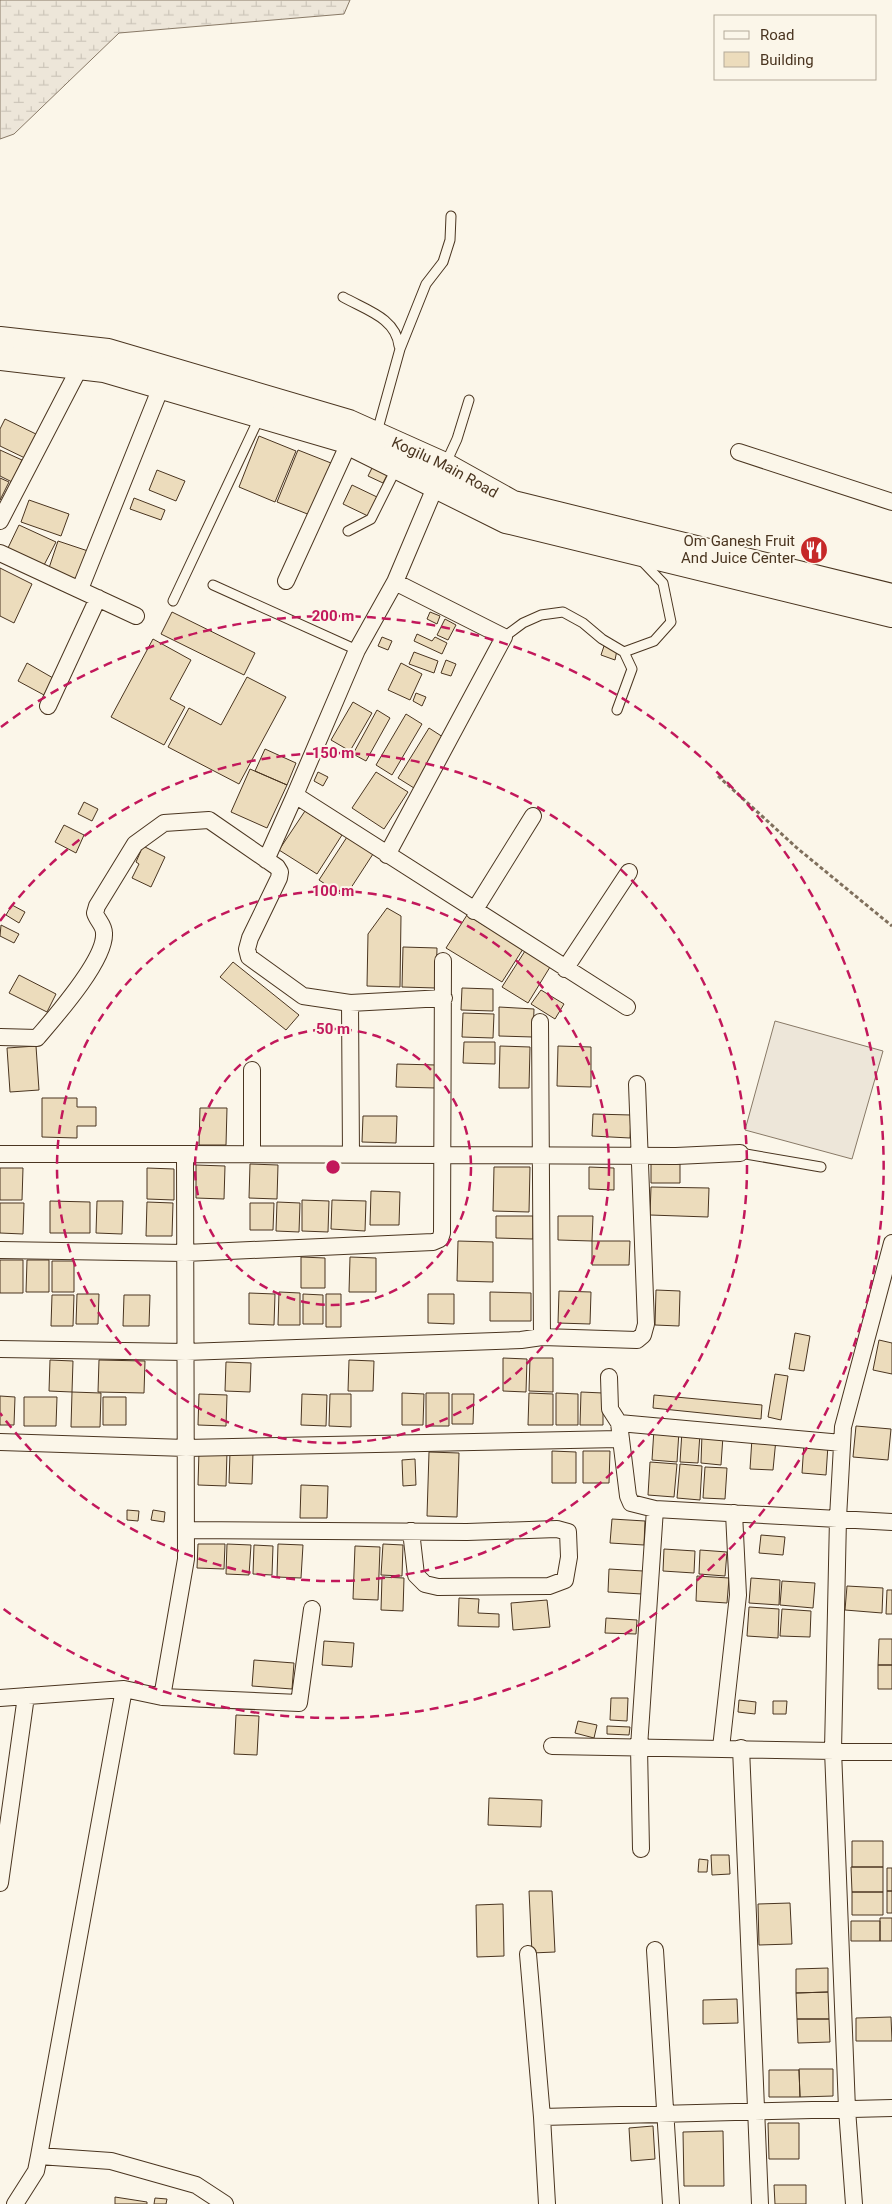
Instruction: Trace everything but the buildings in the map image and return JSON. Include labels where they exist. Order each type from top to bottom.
[{"type":"main road","name":"Kogilu Main Road","points":[[0,338],[108,351],[350,422],[376,435],[440,475],[506,521],[892,615]]},
{"type":"main road","name":"Kogilu Main Road","points":[[0,358],[104,370],[349,443],[397,467],[440,475],[513,503],[892,596]]},
{"type":"street","points":[[0,521],[80,367]]},
{"type":"street","points":[[80,589],[161,387]]},
{"type":"street","points":[[286,581],[349,443]]},
{"type":"street","points":[[739,452],[892,502]]},
{"type":"street","points":[[266,860],[357,650],[395,582],[440,475]]},
{"type":"street","points":[[0,553],[136,616]]},
{"type":"street","points":[[387,854],[504,637],[395,582]]},
{"type":"street","points":[[48,706],[98,598]]},
{"type":"street","points":[[295,795],[627,1007]]},
{"type":"street","points":[[474,911],[533,816]]},
{"type":"street","points":[[0,1037],[37,1038],[64,1006],[92,968],[104,939],[102,926],[95,912],[97,906],[135,844],[164,823],[210,820],[277,867],[280,872],[279,878],[250,938],[247,949],[249,957],[303,996],[350,1002],[444,998]]},
{"type":"street","points":[[565,969],[629,872]]},
{"type":"street","points":[[0,1250],[185,1253],[433,1242],[440,1239],[442,1233],[443,1155],[443,961]]},
{"type":"street","points":[[350,1002],[352,1155]]},
{"type":"street","points":[[540,1022],[542,1337]]},
{"type":"street","points":[[252,1070],[252,1154]]},
{"type":"street","points":[[0,1349],[186,1352],[521,1340],[542,1337],[637,1340],[643,1335],[646,1324],[637,1084]]},
{"type":"street","points":[[0,1154],[639,1156],[740,1153]]},
{"type":"street","points":[[162,1697],[186,1559],[185,1154]]},
{"type":"street","points":[[854,2204],[847,2109],[833,1750],[838,1518],[843,1427],[892,1243]]},
{"type":"street","points":[[609,1377],[610,1409],[619,1431],[628,1496],[631,1503],[655,1509],[892,1522]]},
{"type":"street","points":[[0,1442],[186,1448],[619,1431],[842,1443]]},
{"type":"street","points":[[641,1849],[639,1747],[655,1509]]},
{"type":"street","points":[[722,1748],[738,1595],[734,1512]]},
{"type":"street","points":[[186,1530],[411,1531],[557,1529],[568,1532],[569,1557],[565,1580],[549,1586],[438,1587],[425,1584],[416,1575],[411,1531]]},
{"type":"street","points":[[0,1698],[124,1689],[162,1697],[299,1704],[312,1609]]},
{"type":"street","points":[[15,2204],[36,2171],[40,2156],[124,1689]]},
{"type":"street","points":[[0,1883],[26,1696]]},
{"type":"street","points":[[552,1746],[892,1752]]},
{"type":"street","points":[[741,1748],[760,2204]]},
{"type":"street","points":[[655,1950],[672,2204]]},
{"type":"street","points":[[528,1954],[542,2117],[547,2204]]},
{"type":"street","points":[[542,2117],[892,2108]]},
{"type":"street","points":[[40,2156],[111,2161],[196,2185],[225,2204]]},
{"type":"lane","points":[[376,435],[400,349],[426,284],[444,262],[450,240],[451,216]]},
{"type":"lane","points":[[344,297],[389,322],[398,337],[400,349]]},
{"type":"lane","points":[[440,475],[457,439],[469,400]]},
{"type":"lane","points":[[173,601],[260,416]]},
{"type":"lane","points":[[348,531],[371,519],[397,467]]},
{"type":"lane","points":[[624,652],[654,641],[671,622],[662,582],[633,552]]},
{"type":"lane","points":[[213,585],[357,650]]},
{"type":"lane","points":[[504,637],[523,623],[541,615],[563,612],[583,623],[602,639],[624,652],[632,669],[617,710]]},
{"type":"lane","points":[[740,1153],[821,1166]]},
{"type":"path","points":[[718,776],[797,848],[892,926]]},
{"type":"green space","points":[[0,0],[350,0],[344,14],[119,33],[14,134],[0,139]]},
{"type":"green space","points":[[775,1021],[883,1051],[852,1159],[745,1130]]},
{"type":"place","name":"Om Ganesh Fruit And Juice Center","points":[[814,550]]}]
